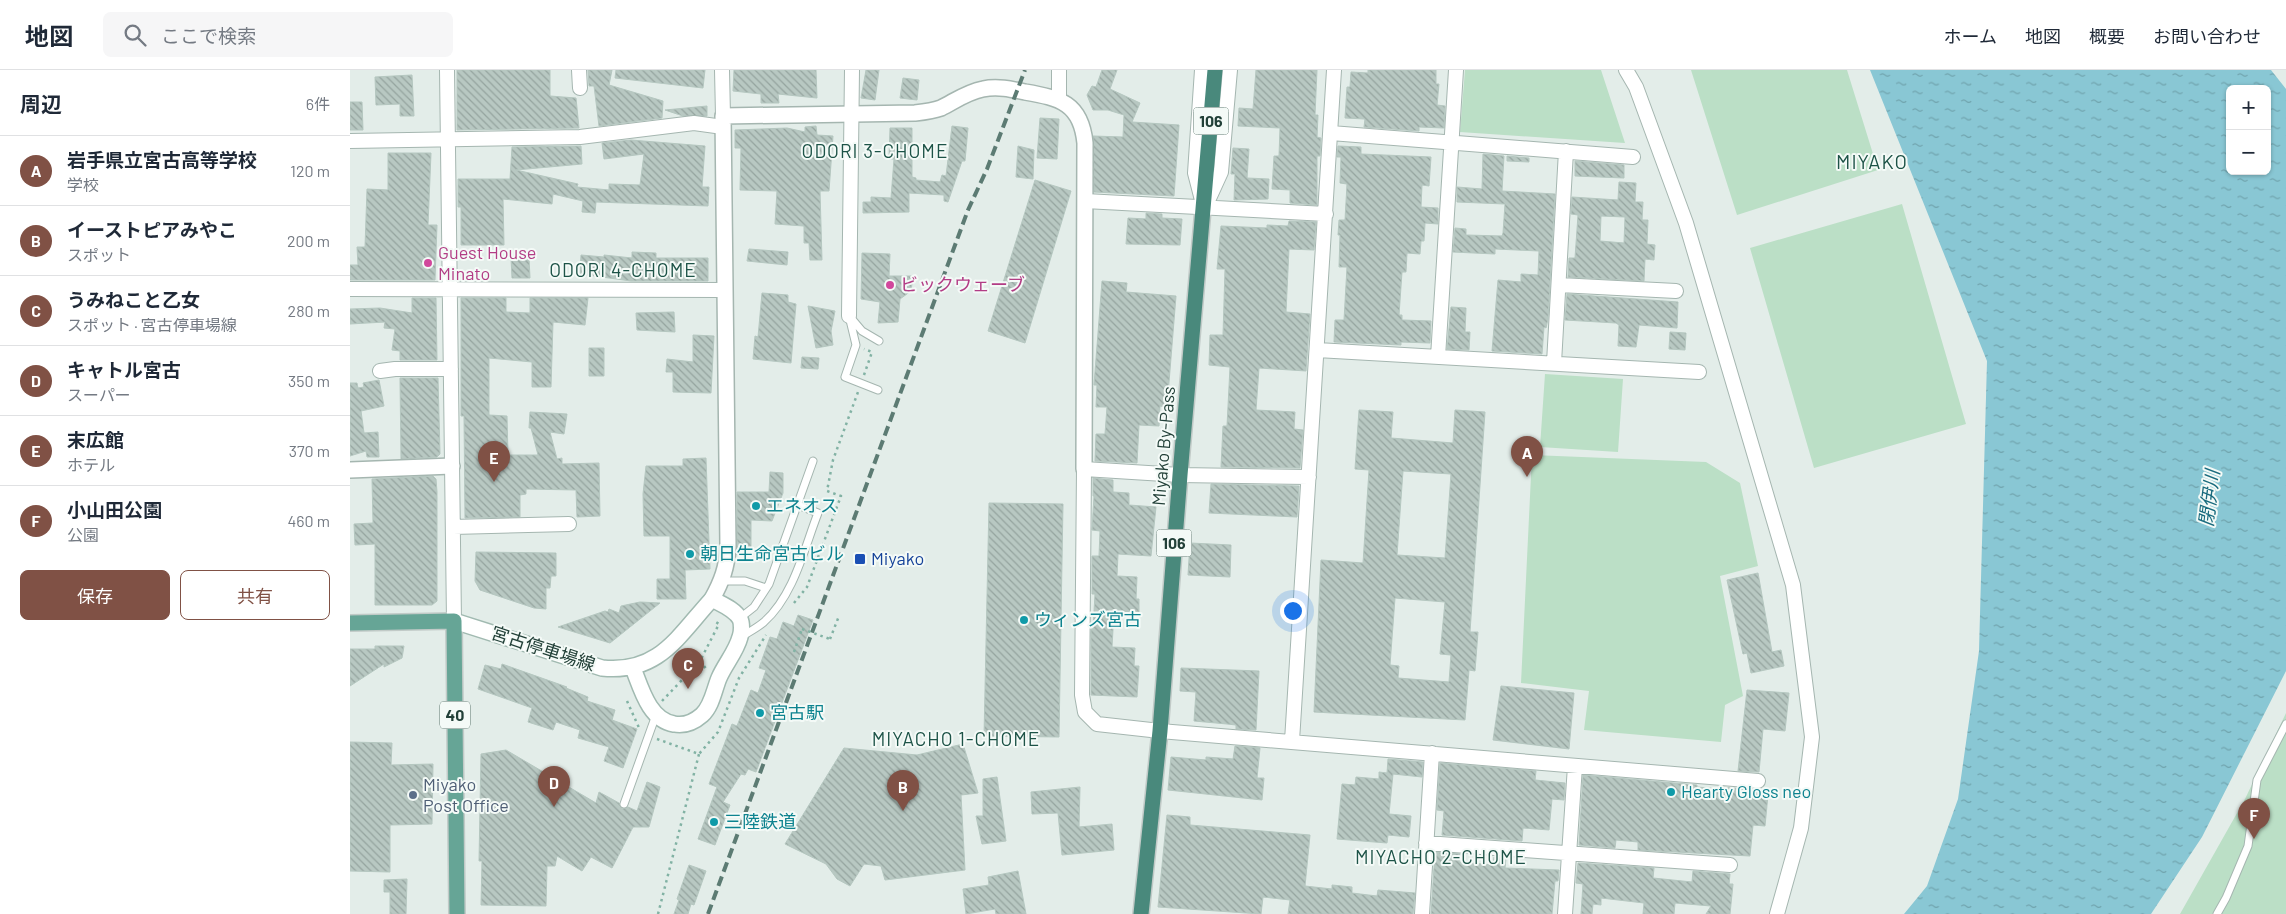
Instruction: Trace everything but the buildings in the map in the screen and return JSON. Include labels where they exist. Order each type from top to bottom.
[{"type":"highway","name":"Miyako By-Pass","points":[[1141,914],[1160,732],[1215,70]]},
{"type":"main road","points":[[350,623],[454,621]]},
{"type":"main road","name":"40","points":[[454,621],[457,914]]},
{"type":"street","points":[[447,70],[454,621]]},
{"type":"street","points":[[580,70],[580,88]]},
{"type":"street","points":[[722,70],[723,121]]},
{"type":"street","points":[[849,316],[852,70]]},
{"type":"street","points":[[1058,70],[1059,100]]},
{"type":"street","points":[[1202,70],[1196,172],[1204,208]]},
{"type":"street","points":[[1204,208],[1221,172],[1230,70]]},
{"type":"street","points":[[1292,741],[1334,70]]},
{"type":"street","points":[[1438,357],[1456,70]]},
{"type":"street","points":[[1626,70],[1636,87],[1686,224],[1793,585],[1812,737],[1801,828],[1777,914]]},
{"type":"street","points":[[350,142],[580,137],[723,121],[928,112],[974,91],[990,88],[1008,89],[1059,100],[1074,110],[1084,131],[1082,695],[1085,712],[1096,724],[1160,732],[1292,741],[1758,781]]},
{"type":"street","name":"宮古停車場線","points":[[454,621],[602,668],[633,668],[650,662],[664,651],[712,599],[722,581],[727,565],[728,547],[723,121]]},
{"type":"street","points":[[1331,133],[1633,156]]},
{"type":"street","points":[[1554,363],[1566,152]]},
{"type":"street","points":[[1085,201],[1326,214]]},
{"type":"street","points":[[1559,285],[1676,291]]},
{"type":"street","points":[[350,289],[725,290]]},
{"type":"street","points":[[1317,350],[1699,372]]},
{"type":"street","points":[[380,371],[395,369],[451,369]]},
{"type":"street","points":[[350,470],[452,466]]},
{"type":"street","points":[[1084,469],[1180,475],[1309,477]]},
{"type":"street","points":[[453,527],[569,524]]},
{"type":"street","points":[[633,668],[654,711],[665,722],[684,725],[701,716],[707,709],[719,677],[740,638],[740,618],[712,599]]},
{"type":"street","points":[[1422,914],[1432,753]]},
{"type":"street","points":[[1564,914],[1575,766]]},
{"type":"street","points":[[1426,843],[1730,865]]},
{"type":"lane","points":[[849,316],[862,331],[879,341]]},
{"type":"lane","points":[[849,316],[856,345],[845,377],[878,390]]},
{"type":"lane","points":[[740,618],[754,607],[766,588],[813,461]]},
{"type":"lane","points":[[740,638],[763,622],[776,608],[792,580],[818,513],[798,505]]},
{"type":"lane","points":[[722,581],[745,581],[766,588]]},
{"type":"lane","points":[[624,804],[654,711]]},
{"type":"lane","points":[[2217,914],[2226,898],[2248,846],[2257,780],[2286,724]]},
{"type":"path","points":[[654,711],[700,661],[719,624],[702,610]]},
{"type":"path","points":[[794,652],[802,629],[830,639],[839,616]]},
{"type":"path","points":[[658,914],[699,754]]},
{"type":"green space","points":[[1465,70],[1601,70],[1625,143],[1460,132]]},
{"type":"green space","points":[[1691,70],[1847,70],[1878,170],[1737,215]]},
{"type":"green space","points":[[1902,204],[1966,424],[1814,468],[1750,248]]},
{"type":"green space","points":[[1545,374],[1623,379],[1618,452],[1540,447]]},
{"type":"green space","points":[[1532,455],[1706,462],[1740,483],[1758,566],[1720,576],[1743,696],[1725,705],[1721,742],[1584,730],[1589,691],[1521,683]]},
{"type":"green space","points":[[2286,713],[2286,914],[2180,914],[2245,799]]},
{"type":"water","name":"閉伊川","points":[[1870,70],[2271,70],[2286,89],[2286,671],[2202,837],[2151,914],[1904,914],[1927,886],[1958,799],[1979,651],[1987,361]]},
{"type":"railway","points":[[708,914],[968,210],[987,169],[1025,70]]},
{"type":"place","name":"Guest House Minato","points":[[428,263]]},
{"type":"place","name":"ビックウェーブ","points":[[890,285]]},
{"type":"place","name":"岩手県立宮古高等学校","points":[[1527,477]]},
{"type":"place","name":"末広館","points":[[494,482]]},
{"type":"place","name":"エネオス","points":[[756,506]]},
{"type":"place","name":"朝日生命宮古ビル","points":[[690,554]]},
{"type":"place","name":"Miyako","points":[[860,559]]},
{"type":"place","name":"ウィンズ宮古","points":[[1024,620]]},
{"type":"place","name":"うみねこと乙女","points":[[688,689]]},
{"type":"place","name":"宮古駅","points":[[760,713]]},
{"type":"place","name":"Hearty Gloss neo","points":[[1671,792]]},
{"type":"place","name":"Miyako Post Office","points":[[413,795]]},
{"type":"place","name":"キャトル宮古","points":[[554,807]]},
{"type":"place","name":"イーストピアみやこ","points":[[903,811]]},
{"type":"place","name":"三陸鉄道","points":[[714,822]]},
{"type":"place","name":"小山田公園","points":[[2254,839]]},
{"type":"district","name":"ODORI 3-CHOME","points":[[875,151]]},
{"type":"district","name":"MIYAKO","points":[[1872,162]]},
{"type":"district","name":"ODORI 4-CHOME","points":[[623,270]]},
{"type":"district","name":"MIYACHO 1-CHOME","points":[[956,739]]},
{"type":"district","name":"MIYACHO 2-CHOME","points":[[1441,857]]}]
